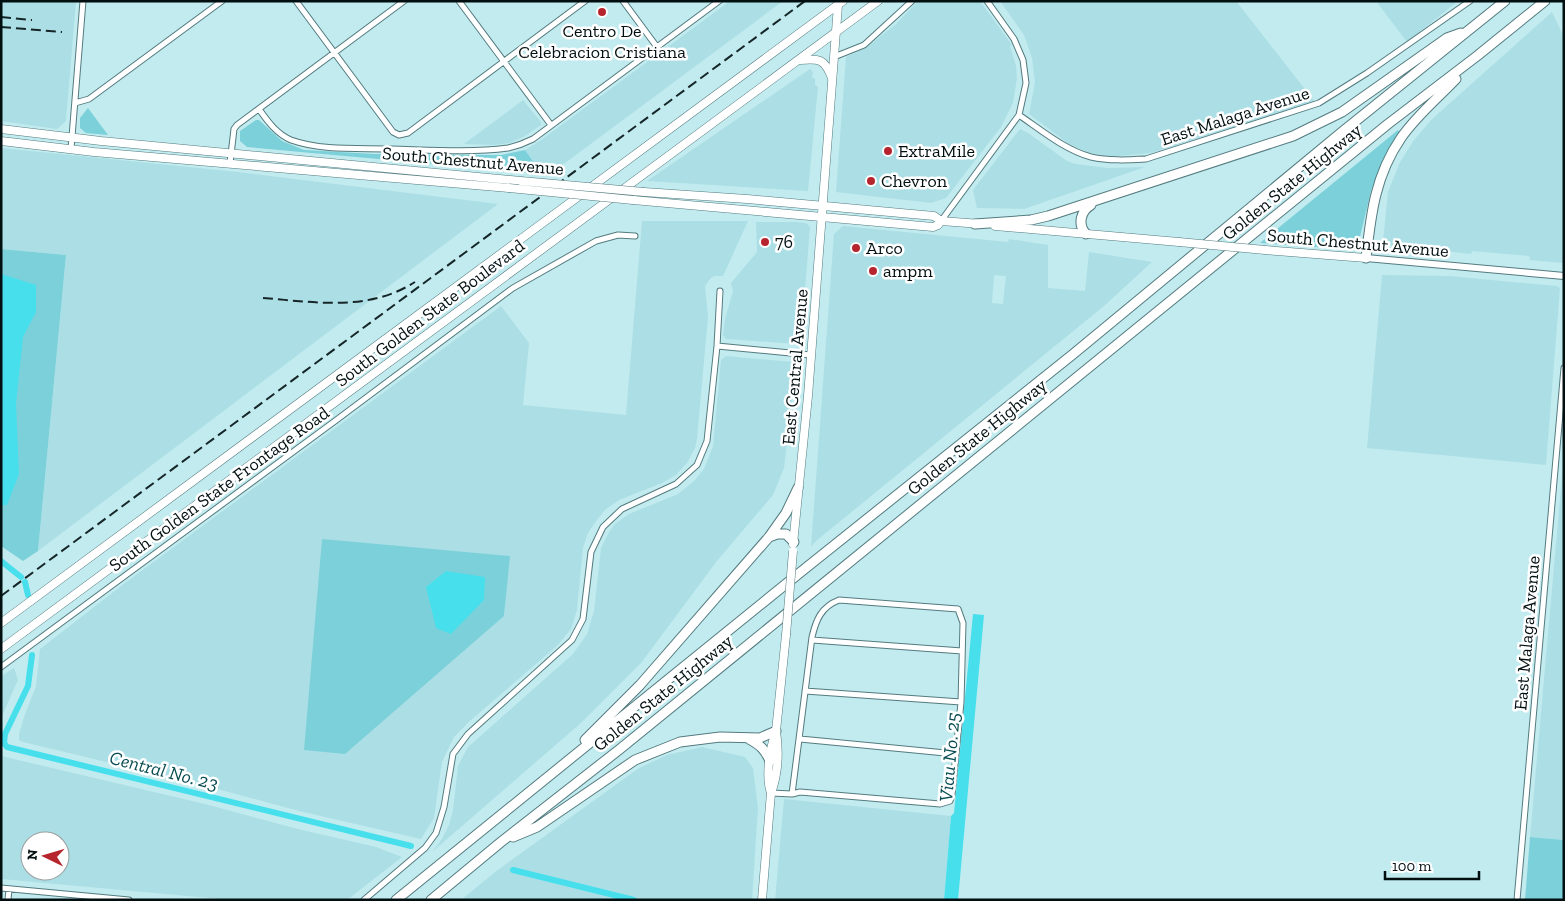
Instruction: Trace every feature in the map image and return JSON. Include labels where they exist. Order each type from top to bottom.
[{"type":"highway","name":"Golden State Highway","points":[[396,900],[810,564],[1064,362],[1342,132],[1506,1]]},
{"type":"highway","name":"Golden State Highway","points":[[431,900],[501,842],[620,749],[1388,124],[1545,1]]},
{"type":"highway","points":[[975,224],[1039,218],[1098,201],[1293,136],[1342,112],[1447,38],[1470,29]]},
{"type":"highway","points":[[1366,258],[1371,212],[1377,188],[1388,161],[1401,138],[1414,122],[1477,56]]},
{"type":"highway","points":[[1086,234],[1081,224],[1083,212],[1098,201]]},
{"type":"highway","points":[[552,773],[640,685],[769,538],[786,513],[798,488]]},
{"type":"highway","points":[[769,538],[777,534],[786,534],[793,546]]},
{"type":"highway","points":[[501,842],[537,827],[635,760],[680,742],[720,737],[760,738],[776,731]]},
{"type":"highway","points":[[749,739],[761,745],[770,761]]},
{"type":"main road","name":"South Golden State Boulevard","points":[[1,650],[878,1]]},
{"type":"main road","name":"South Golden State Boulevard","points":[[1,623],[840,2]]},
{"type":"main road","name":"East Central Avenue","points":[[771,792],[768,784],[770,761],[772,742],[776,731],[786,635],[811,356],[836,31],[840,2]]},
{"type":"main road","points":[[798,60],[814,58],[821,60],[829,69],[832,78]]},
{"type":"main road","name":"South Chestnut Avenue","points":[[1,129],[72,138],[521,181],[934,216],[941,221],[1366,258]]},
{"type":"main road","name":"South Chestnut Avenue","points":[[1,140],[71,149],[822,218],[933,227],[941,221]]},
{"type":"main road","name":"East Central Avenue","points":[[762,900],[771,792],[774,784],[778,745],[776,731]]},
{"type":"street","points":[[71,149],[83,1]]},
{"type":"street","points":[[75,103],[89,99],[222,1]]},
{"type":"street","points":[[296,1],[393,132],[399,134],[408,133],[585,1]]},
{"type":"street","points":[[230,163],[234,129],[237,125],[404,1]]},
{"type":"street","points":[[459,1],[551,125]]},
{"type":"street","points":[[622,1],[657,47]]},
{"type":"street","points":[[259,109],[282,136],[320,146],[453,150],[504,148],[522,144],[533,139],[719,1]]},
{"type":"street","points":[[834,56],[864,45],[912,1]]},
{"type":"street","points":[[941,221],[1019,115],[1026,83],[1023,60],[1014,40],[987,1]]},
{"type":"street","name":"East Malaga Avenue","points":[[1019,115],[1069,148],[1090,157],[1115,160],[1146,159],[1319,104],[1470,1]]},
{"type":"street","name":"South Golden State Frontage Road","points":[[1,667],[336,421],[513,288],[596,241],[618,236],[634,236]]},
{"type":"street","name":"South Chestnut Avenue","points":[[1366,258],[1564,276]]},
{"type":"street","points":[[364,900],[425,848],[436,833],[444,807],[453,754],[468,734],[572,640],[583,619],[591,552],[603,527],[622,509],[676,484],[697,465],[707,441],[717,346],[720,291]]},
{"type":"street","points":[[717,346],[811,356]]},
{"type":"street","name":"East Malaga Avenue","points":[[1517,900],[1564,368]]},
{"type":"street","points":[[771,792],[792,794],[800,792],[940,804],[950,801],[961,702],[963,623],[958,609],[839,600],[827,606],[815,623],[792,794]]},
{"type":"street","points":[[812,640],[962,651]]},
{"type":"street","points":[[805,691],[961,702]]},
{"type":"street","points":[[800,739],[956,754]]},
{"type":"street","points":[[1,888],[129,900]]},
{"type":"street","points":[[8,900],[9,889]]},
{"type":"shaded area","points":[[1,1],[76,1],[66,121],[57,129],[1,121]]},
{"type":"shaded area","points":[[730,1],[783,1],[549,175],[542,174],[525,150]]},
{"type":"shaded area","points":[[918,1],[980,1],[1012,45],[1010,46],[1016,66],[1017,78],[1013,103],[1001,127],[946,198],[931,203],[836,192],[846,57],[865,48],[895,25]]},
{"type":"shaded area","points":[[1000,1],[1236,1],[1315,102],[1151,153],[1108,157],[1087,152],[1069,144],[1029,114],[1035,82],[1032,58],[1024,35]]},
{"type":"shaded area","points":[[1376,1],[1458,1],[1407,42]]},
{"type":"shaded area","points":[[1552,12],[1564,37],[1564,261],[1562,263],[1530,260],[1529,256],[1472,251],[1471,254],[1388,245],[1383,241],[1388,192],[1400,162],[1414,140],[1431,120]]},
{"type":"shaded area","points":[[810,69],[813,72],[812,78],[815,78],[815,85],[818,87],[808,191],[647,181]]},
{"type":"shaded area","points":[[523,100],[541,122],[541,125],[510,143],[494,145],[464,144]]},
{"type":"shaded area","points":[[88,108],[108,135],[86,133],[80,128],[80,118]]},
{"type":"shaded area","points":[[256,120],[259,120],[282,141],[304,150],[375,154],[501,155],[525,150],[542,174],[247,147],[240,141],[240,131]]},
{"type":"shaded area","points":[[1020,129],[1067,161],[1076,164],[1107,168],[1145,167],[1024,209],[977,208],[973,190]]},
{"type":"shaded area","points":[[1398,130],[1400,133],[1383,159],[1371,191],[1358,245],[1350,249],[1344,249],[1260,243]]},
{"type":"shaded area","points":[[1,148],[238,172],[498,204],[38,551],[66,255],[1,249]]},
{"type":"shaded area","points":[[642,221],[748,221],[723,276],[714,276],[705,286],[708,317],[695,448],[687,463],[676,475],[662,483],[619,500],[605,510],[596,521],[588,533],[583,548],[577,610],[571,629],[558,645],[454,737],[442,762],[434,818],[421,839],[299,811],[19,740],[24,717],[36,686],[40,649],[125,583],[501,306],[529,343],[523,405],[626,415]],"holes":[[[322,540],[509,556],[504,616]]]},
{"type":"shaded area","points":[[756,222],[796,222],[806,223],[810,227],[802,327],[798,344],[726,339],[723,335],[725,319],[733,291],[731,283],[757,252]]},
{"type":"shaded area","points":[[843,226],[1008,242],[1009,239],[1048,245],[1048,288],[1085,291],[1089,252],[1152,262],[1104,306],[811,547],[834,234]],"holes":[[[994,275],[1006,276],[1003,304],[992,303]]]},
{"type":"shaded area","points":[[1,249],[66,255],[38,551],[23,561],[1,546]]},
{"type":"shaded area","points":[[1,274],[36,285],[36,312],[23,337],[16,404],[19,474],[7,505],[1,505]]},
{"type":"shaded area","points":[[1382,275],[1449,276],[1557,286],[1560,288],[1546,465],[1367,448]]},
{"type":"shaded area","points":[[726,356],[793,362],[796,365],[784,468],[773,495],[717,561],[641,663],[581,723],[432,852],[442,839],[449,825],[453,810],[458,766],[468,747],[573,654],[587,634],[594,611],[601,548],[609,532],[615,524],[629,514],[678,494],[694,481],[704,469],[713,446],[721,360]]},
{"type":"shaded area","points":[[1564,454],[1564,840],[1530,837]]},
{"type":"shaded area","points":[[322,539],[510,556],[504,616],[345,754],[304,750]]},
{"type":"shaded area","points":[[446,571],[485,577],[484,600],[451,634],[436,628],[426,587]]},
{"type":"shaded area","points":[[973,614],[984,615],[958,900],[944,900],[951,816],[954,813]]},
{"type":"shaded area","points":[[14,668],[18,680],[1,718],[1,676]]},
{"type":"shaded area","points":[[702,747],[745,757],[753,768],[758,808],[752,900],[461,900],[495,872],[639,768],[667,755]]},
{"type":"shaded area","points":[[1,756],[376,847],[402,857],[347,900],[231,900],[23,881],[70,881],[70,831],[20,831],[20,881],[1,879]]},
{"type":"shaded area","points":[[784,799],[951,816],[944,900],[775,900]]},
{"type":"shaded area","points":[[1530,837],[1564,840],[1564,900],[1525,900]]},
{"type":"waterway","name":"Central No. 23","points":[[1,561],[21,577]]},
{"type":"waterway","name":"Central No. 23","points":[[25,582],[28,595]]},
{"type":"waterway","name":"Central No. 23","points":[[32,655],[28,686],[5,734],[4,743],[7,747],[411,846]]},
{"type":"waterway","name":"Central No. 23","points":[[513,870],[634,900]]},
{"type":"railway","points":[[1,596],[805,1]]},
{"type":"railway","points":[[1,17],[32,20]]},
{"type":"railway","points":[[1,27],[62,32]]},
{"type":"railway","points":[[263,298],[341,303],[379,298],[415,282]]},
{"type":"place","name":"Centro De Celebracion Cristiana","points":[[602,12]]},
{"type":"place","name":"ExtraMile","points":[[888,151]]},
{"type":"place","name":"Chevron","points":[[871,181]]},
{"type":"place","name":"76","points":[[765,242]]},
{"type":"place","name":"Arco","points":[[856,248]]},
{"type":"place","name":"ampm","points":[[873,271]]},
{"type":"water label","name":"Viau No. 25","points":[[949,757]]}]
